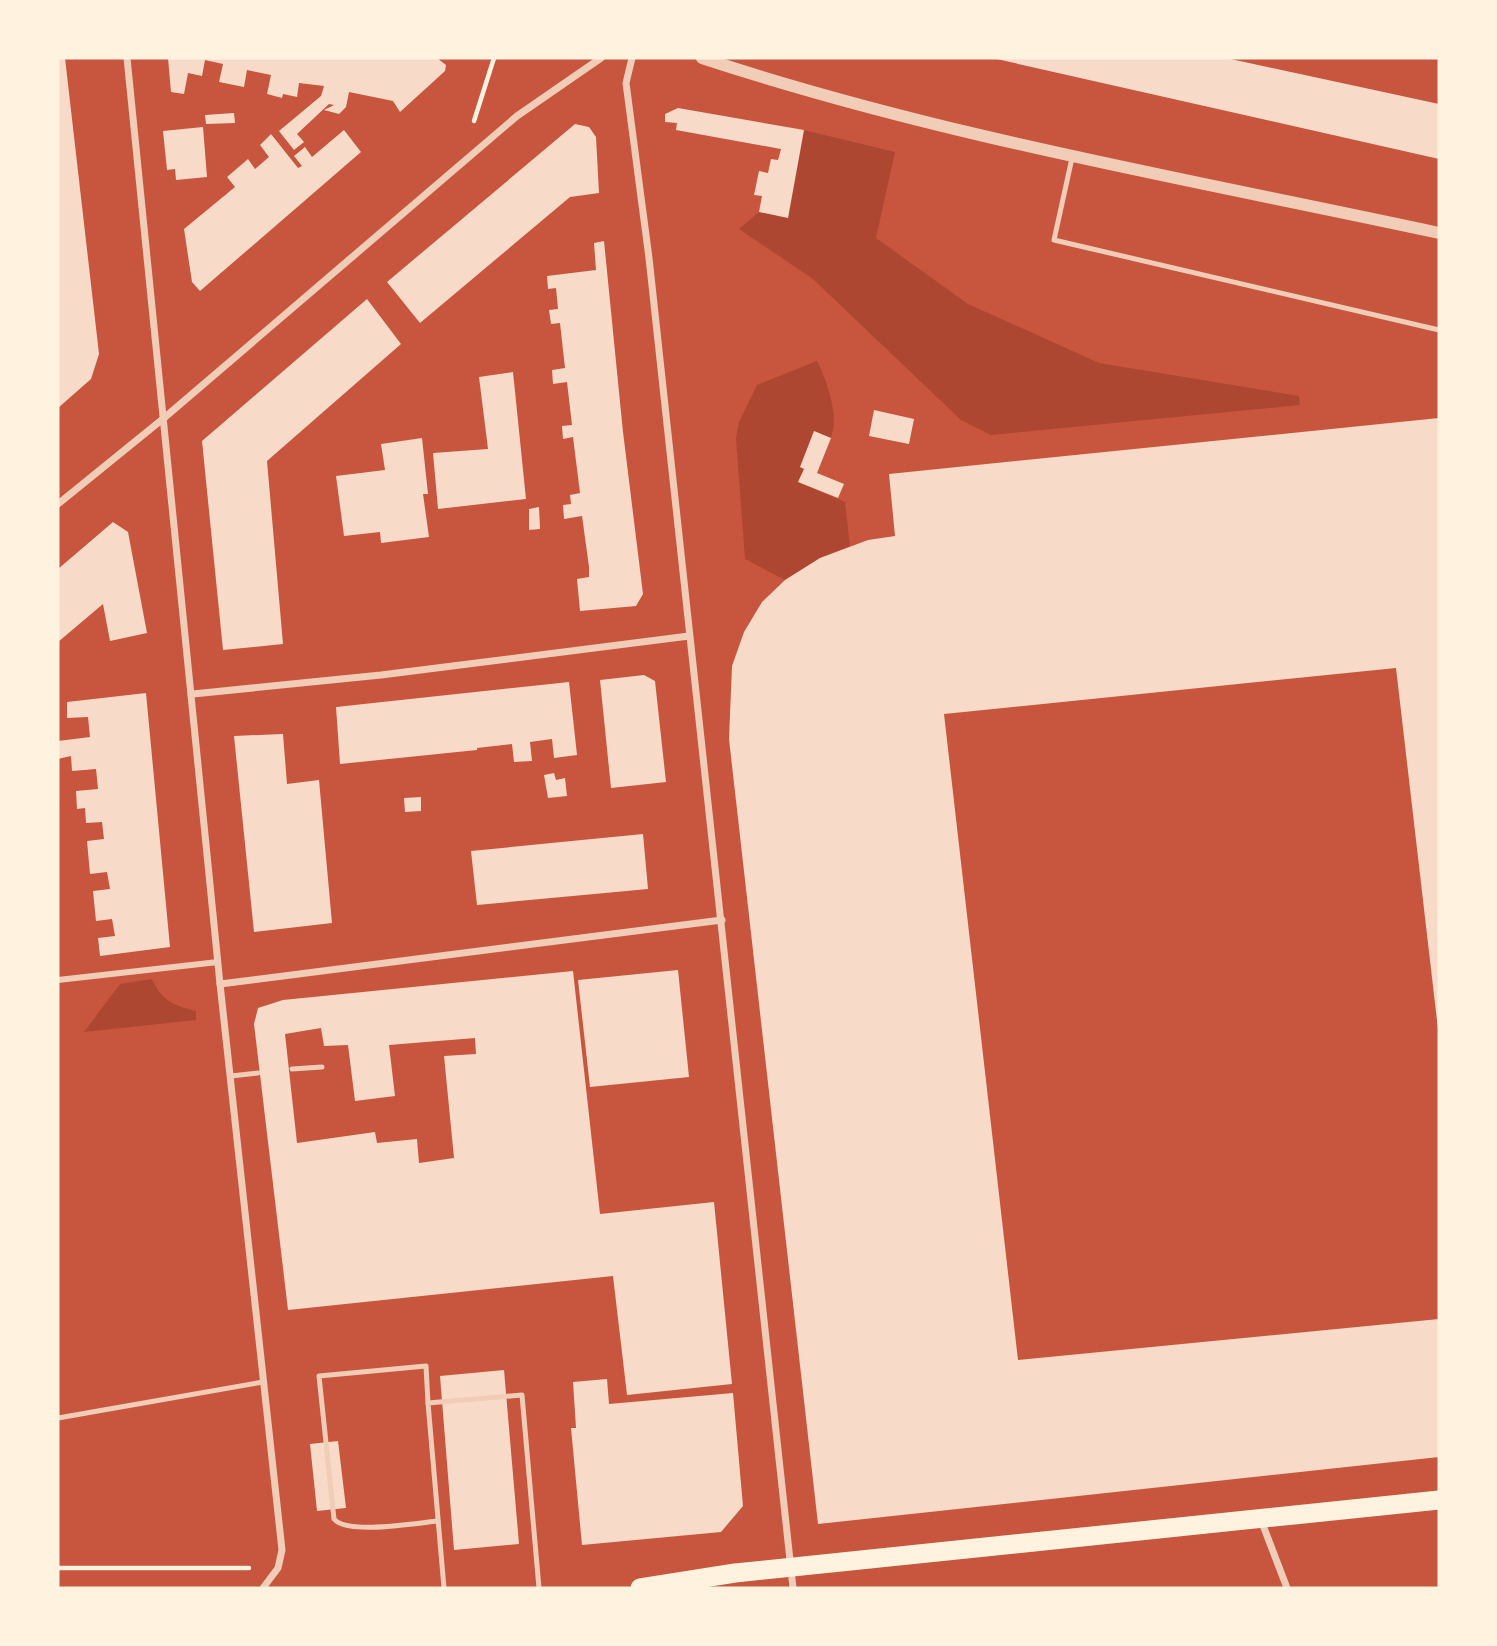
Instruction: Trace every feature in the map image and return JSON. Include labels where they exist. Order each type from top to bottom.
[{"type":"highway","points":[[640,1588],[791,1567],[1439,1500]]},
{"type":"street","points":[[127,58],[193,694],[220,984],[282,1550],[278,1568],[263,1588]]},
{"type":"street","points":[[58,504],[164,418],[517,116],[601,58]]},
{"type":"street","points":[[632,58],[626,83],[649,258],[793,1588]]},
{"type":"street","points":[[702,58],[811,94],[1073,155],[1439,233]]},
{"type":"street","points":[[193,694],[382,675],[689,636]]},
{"type":"street","points":[[220,984],[722,920]]},
{"type":"street","points":[[58,980],[218,962]]},
{"type":"street","points":[[1261,1519],[1287,1588]]},
{"type":"lane","points":[[1073,155],[1054,240],[1439,330]]},
{"type":"lane","points":[[292,1069],[322,1067]]},
{"type":"lane","points":[[230,1076],[258,1073]]},
{"type":"lane","points":[[438,1521],[352,1528],[344,1527],[334,1519],[319,1376],[426,1366],[444,1588]]},
{"type":"lane","points":[[58,1418],[263,1382]]},
{"type":"lane","points":[[428,1403],[522,1395],[539,1588]]},
{"type":"path","points":[[468,157],[476,107],[494,58]]},
{"type":"path","points":[[58,1568],[278,1568]]},
{"type":"shaded area","points":[[804,130],[895,152],[876,238],[968,304],[1099,363],[1299,396],[1300,405],[991,435],[961,420],[813,279],[739,229],[759,212],[788,217]]},
{"type":"shaded area","points":[[817,361],[831,400],[833,432],[826,444],[800,467],[804,469],[798,482],[845,502],[850,546],[820,558],[785,580],[745,559],[736,438],[739,422],[757,385]]},
{"type":"shaded area","points":[[152,979],[160,993],[170,1001],[196,1011],[196,1020],[84,1032],[120,984]]},
{"type":"building","points":[[58,58],[65,58],[99,354],[91,379],[58,408]]},
{"type":"building","points":[[168,58],[437,58],[446,65],[445,71],[400,112],[393,101],[349,92],[346,107],[339,114],[324,110],[334,105],[329,104],[297,134],[304,142],[294,150],[279,131],[321,96],[324,86],[299,83],[297,97],[283,94],[282,98],[267,94],[271,75],[247,70],[244,87],[219,82],[223,64],[205,60],[202,76],[188,73],[184,94],[171,92]]},
{"type":"building","points":[[992,58],[1226,58],[1439,104],[1439,159]]},
{"type":"building","points":[[678,108],[804,130],[788,218],[759,212],[762,196],[754,195],[759,171],[768,173],[771,159],[778,160],[781,149],[676,130],[677,123],[665,122],[665,114]]},
{"type":"building","points":[[234,113],[235,123],[206,124],[205,115]]},
{"type":"building","points":[[575,124],[589,127],[596,137],[599,193],[570,197],[420,323],[387,282]]},
{"type":"building","points":[[203,127],[207,177],[176,180],[175,169],[167,170],[163,131]]},
{"type":"building","points":[[344,130],[361,152],[200,291],[192,282],[184,229],[235,187],[227,177],[248,159],[255,169],[269,157],[260,145],[271,134],[298,168],[302,166],[294,156],[305,147],[312,157]]},
{"type":"building","points":[[604,241],[643,594],[636,606],[580,611],[577,579],[589,577],[589,567],[582,516],[564,519],[563,505],[571,504],[570,495],[580,493],[573,437],[563,439],[562,426],[572,425],[567,382],[553,384],[552,370],[565,368],[560,323],[551,324],[549,310],[558,309],[556,288],[548,289],[547,276],[596,270],[594,243]]},
{"type":"building","points":[[367,299],[401,344],[267,461],[283,644],[223,650],[202,441]]},
{"type":"building","points":[[513,372],[526,499],[438,509],[433,453],[488,449],[479,377]]},
{"type":"building","points":[[874,410],[914,419],[909,444],[869,436]]},
{"type":"building","points":[[1439,418],[1439,1038],[1396,668],[944,714],[1018,1360],[1439,1319],[1439,1457],[818,1524],[729,739],[732,666],[744,632],[762,602],[785,580],[820,558],[868,540],[895,536],[889,474]]},
{"type":"building","points":[[814,431],[831,438],[817,473],[844,484],[838,498],[798,482],[804,469],[800,467]]},
{"type":"building","points":[[422,438],[428,494],[423,494],[429,537],[381,543],[380,532],[344,536],[336,476],[385,470],[381,444]]},
{"type":"building","points":[[539,507],[540,529],[529,530],[529,509]]},
{"type":"building","points":[[113,522],[128,532],[147,633],[110,641],[103,604],[58,642],[58,569]]},
{"type":"building","points":[[644,675],[655,681],[666,782],[611,788],[600,680]]},
{"type":"building","points":[[569,682],[577,755],[554,758],[552,739],[530,742],[532,761],[514,762],[512,744],[340,764],[336,707]]},
{"type":"building","points":[[146,693],[170,947],[100,956],[98,938],[115,936],[112,919],[96,921],[93,891],[110,889],[107,872],[90,874],[87,841],[104,839],[102,822],[86,823],[85,808],[77,809],[76,791],[98,789],[96,769],[72,771],[71,756],[58,759],[58,741],[90,737],[88,717],[67,718],[67,702]]},
{"type":"building","points":[[283,734],[287,784],[319,780],[332,923],[254,932],[234,736]]},
{"type":"building","points":[[554,773],[556,780],[565,778],[567,796],[548,798],[544,775]]},
{"type":"building","points":[[421,797],[421,811],[405,812],[404,798]]},
{"type":"building","points":[[643,834],[648,889],[477,905],[471,851]]},
{"type":"building","points":[[678,970],[689,1077],[590,1087],[578,980]]},
{"type":"building","points":[[573,971],[600,1214],[714,1202],[732,1384],[627,1395],[613,1276],[288,1310],[254,1024],[258,1008],[283,1000]],"holes":[[[321,1028],[324,1046],[348,1045],[355,1101],[395,1096],[389,1045],[475,1038],[476,1054],[444,1056],[454,1158],[419,1163],[417,1139],[377,1143],[375,1132],[297,1143],[285,1034]]]},
{"type":"building","points":[[504,1370],[519,1544],[454,1550],[440,1376]]},
{"type":"building","points":[[607,1379],[609,1404],[733,1393],[743,1506],[721,1532],[582,1545],[571,1428],[576,1428],[573,1382]]},
{"type":"building","points":[[338,1441],[346,1508],[317,1511],[310,1444]]}]
